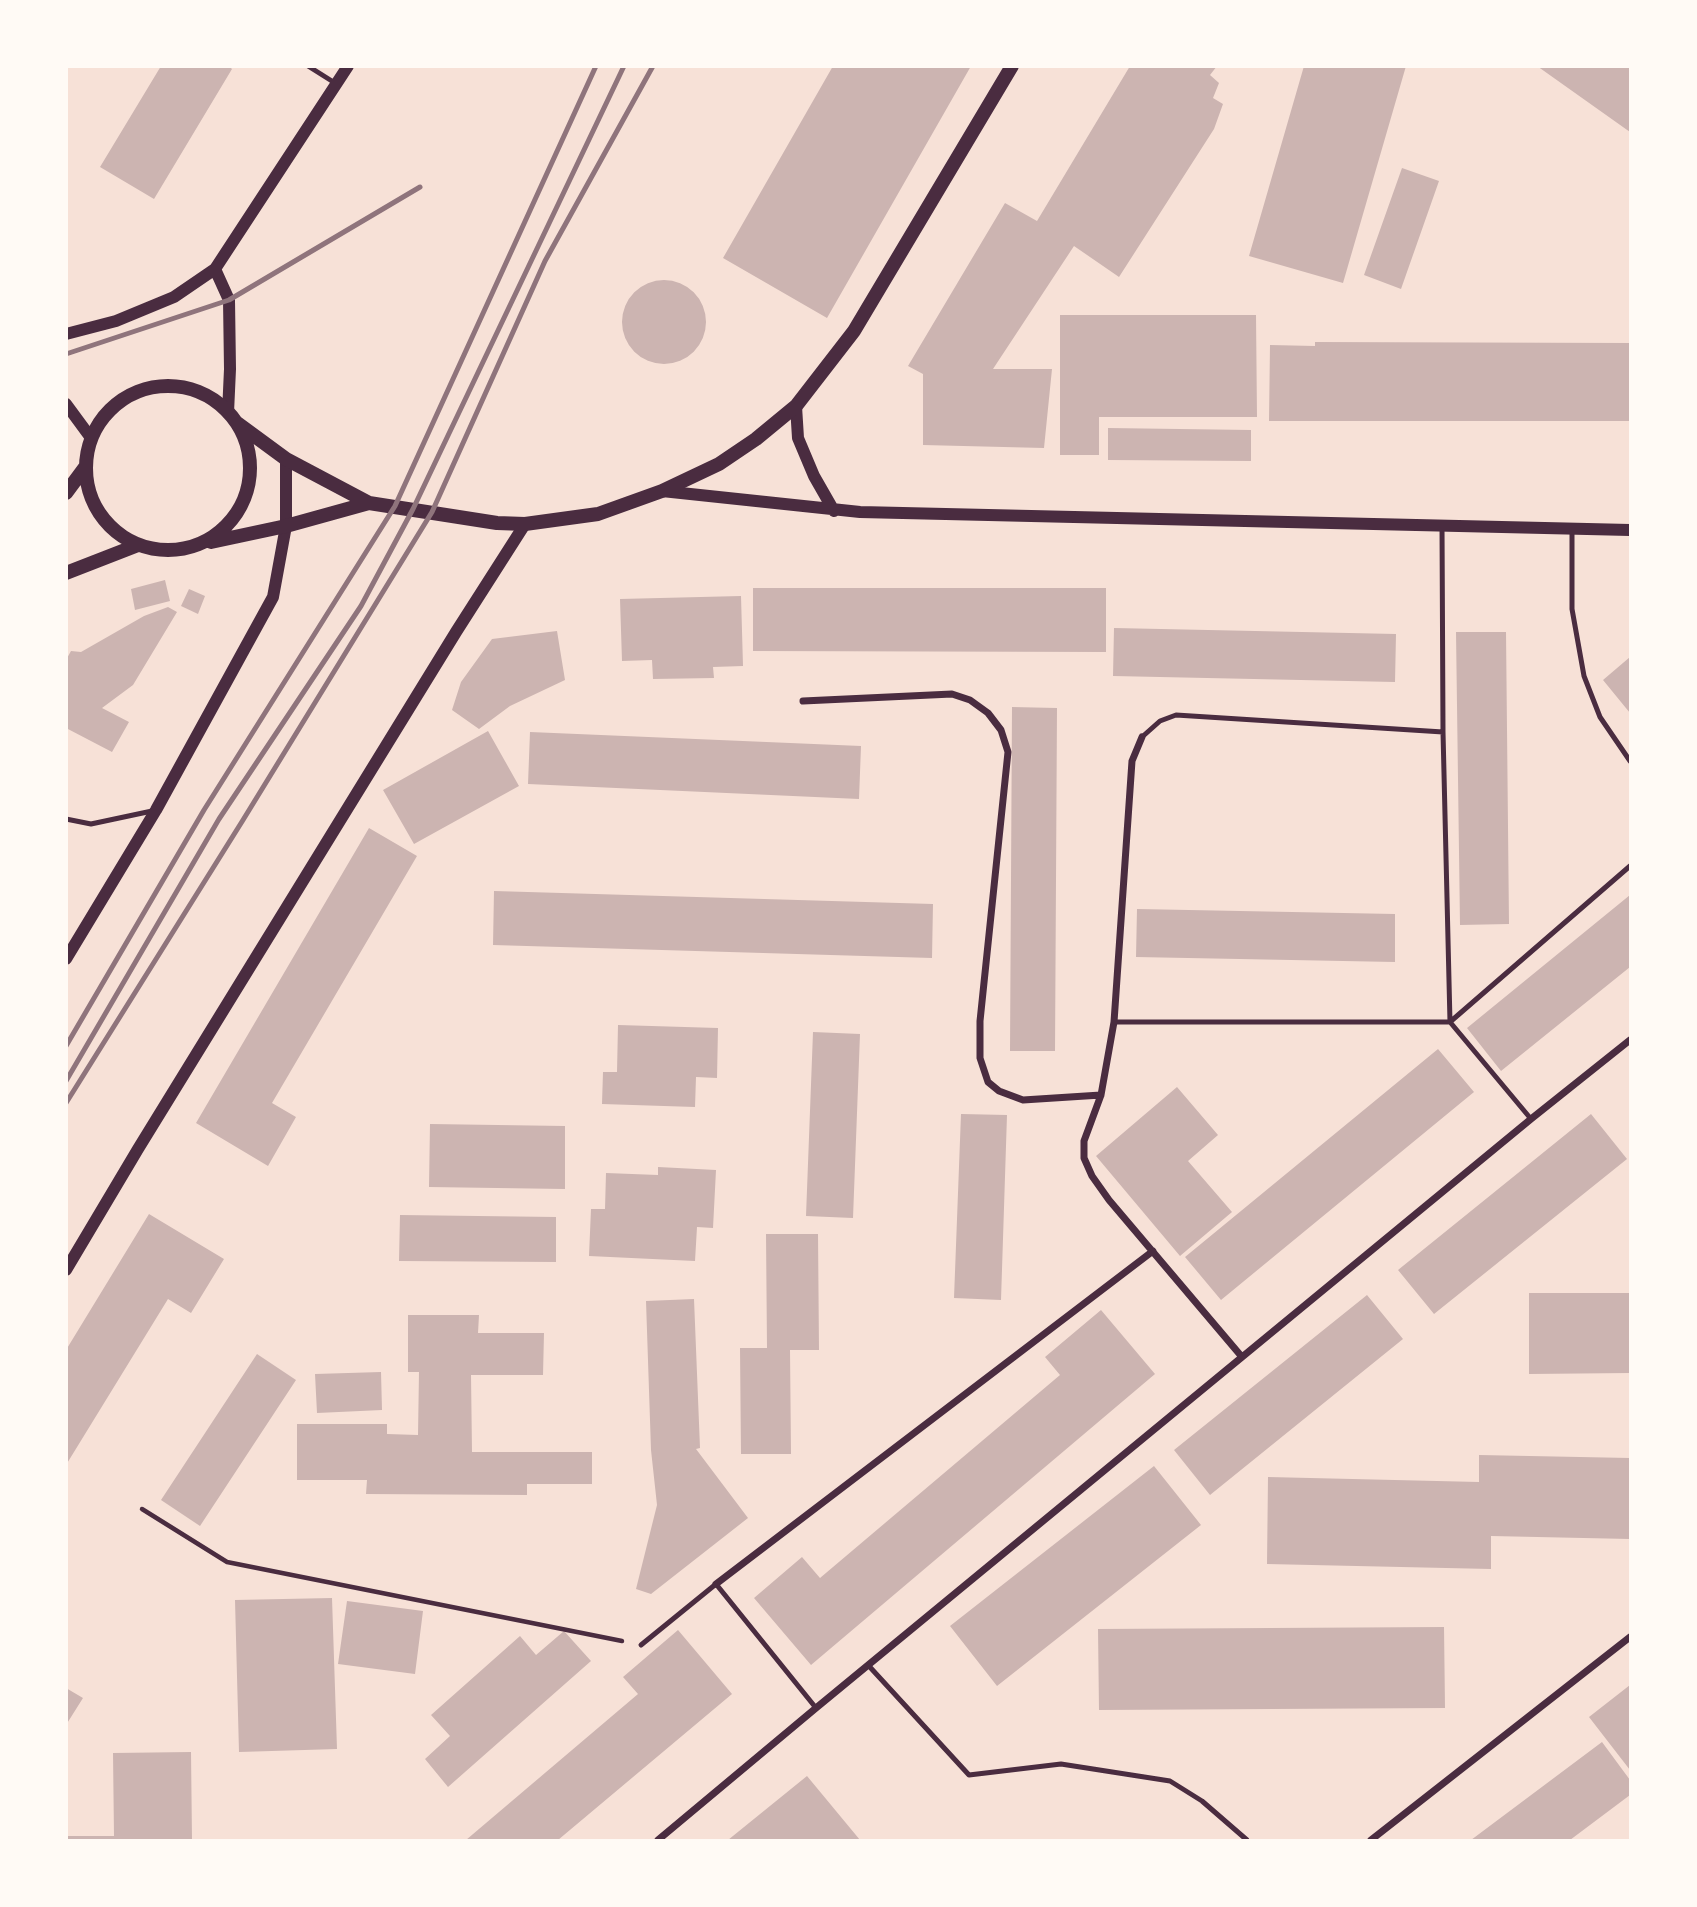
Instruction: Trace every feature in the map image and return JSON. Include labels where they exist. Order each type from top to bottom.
[{"type":"main road","points":[[233,418],[246,444],[250,468],[247,491],[237,513],[222,531],[187,549],[154,550],[138,545],[116,532],[99,514],[89,490],[86,466],[91,438],[102,418],[119,401],[141,390],[164,386],[188,388],[210,397],[286,459],[369,503],[496,523],[525,524],[598,514],[662,491],[719,464],[756,439],[796,406],[854,331],[1012,66]]},
{"type":"main road","points":[[66,493],[86,466]]},
{"type":"main road","points":[[202,543],[286,526],[369,503]]},
{"type":"main road","points":[[66,573],[138,545]]},
{"type":"street","points":[[66,334],[116,321],[174,297],[215,270],[348,66]]},
{"type":"street","points":[[215,270],[229,300],[233,418]]},
{"type":"street","points":[[66,404],[91,438]]},
{"type":"street","points":[[796,406],[798,438],[814,476],[834,511]]},
{"type":"street","points":[[66,959],[156,810],[273,597],[286,526],[286,459]]},
{"type":"street","points":[[662,491],[834,511],[1630,530]]},
{"type":"street","points":[[66,1270],[449,643],[525,524]]},
{"type":"street","points":[[803,701],[952,694],[971,700],[989,713],[1001,730],[1008,752],[987,944],[980,1021],[980,1058],[988,1082],[999,1091],[1023,1100],[1101,1095]]},
{"type":"street","points":[[1142,737],[1132,761],[1114,1022],[1101,1095],[1084,1141],[1084,1158],[1092,1176],[1109,1200],[1242,1357]]},
{"type":"street","points":[[658,1840],[1531,1119],[1630,1041]]},
{"type":"street","points":[[716,1584],[1153,1251]]},
{"type":"street","points":[[1371,1840],[1630,1637]]},
{"type":"lane","points":[[308,66],[338,84]]},
{"type":"lane","points":[[1442,526],[1443,733],[1450,1022],[1531,1119]]},
{"type":"lane","points":[[1572,529],[1572,609],[1584,676],[1600,717],[1630,761]]},
{"type":"lane","points":[[1142,737],[1160,721],[1176,715],[1443,733]]},
{"type":"lane","points":[[66,819],[91,824],[156,810]]},
{"type":"lane","points":[[1114,1022],[1450,1022],[1630,866]]},
{"type":"lane","points":[[641,1645],[716,1584],[816,1708]]},
{"type":"lane","points":[[868,1665],[969,1774],[1061,1764],[1170,1781],[1202,1801],[1247,1840]]},
{"type":"path","points":[[142,1509],[227,1562],[641,1645]]},
{"type":"building","points":[[161,66],[229,66],[232,69],[154,199],[100,167]]},
{"type":"building","points":[[833,66],[971,66],[827,318],[723,258]]},
{"type":"building","points":[[1130,66],[1217,66],[1210,75],[1219,83],[1213,98],[1223,104],[1214,129],[1119,277],[1074,246],[993,369],[1052,369],[1044,448],[923,445],[923,374],[908,366],[1005,203],[1037,221]]},
{"type":"building","points":[[1304,66],[1406,66],[1343,283],[1249,256]]},
{"type":"building","points":[[1537,66],[1630,66],[1630,132]]},
{"type":"building","points":[[1402,168],[1439,181],[1401,289],[1364,275]]},
{"type":"building","points":[[664,280],[687,287],[699,299],[706,322],[699,345],[687,357],[664,364],[641,357],[629,345],[622,322],[629,299],[641,287]]},
{"type":"building","points":[[1060,315],[1256,315],[1257,417],[1099,417],[1099,455],[1060,455]]},
{"type":"building","points":[[1315,342],[1630,343],[1630,421],[1269,421],[1270,345],[1315,346]]},
{"type":"building","points":[[1108,428],[1251,430],[1251,461],[1108,460]]},
{"type":"building","points":[[165,580],[170,601],[135,610],[131,589]]},
{"type":"building","points":[[753,588],[1106,588],[1106,652],[753,651]]},
{"type":"building","points":[[189,589],[205,596],[198,614],[181,606]]},
{"type":"building","points":[[741,596],[743,666],[713,667],[714,678],[653,679],[652,660],[622,661],[620,599]]},
{"type":"building","points":[[168,607],[177,612],[133,685],[102,708],[129,722],[112,752],[66,728],[66,660],[71,651],[81,652],[144,616]]},
{"type":"building","points":[[1114,628],[1396,634],[1395,682],[1113,676]]},
{"type":"building","points":[[557,631],[565,680],[510,706],[479,729],[452,710],[461,682],[492,639]]},
{"type":"building","points":[[1456,632],[1506,632],[1509,924],[1460,925]]},
{"type":"building","points":[[1630,657],[1630,713],[1603,680]]},
{"type":"building","points":[[1012,707],[1057,708],[1055,1051],[1010,1051]]},
{"type":"building","points":[[488,731],[519,786],[414,844],[383,790]]},
{"type":"building","points":[[530,732],[861,746],[859,799],[528,784]]},
{"type":"building","points":[[369,828],[417,856],[272,1103],[296,1117],[268,1166],[196,1123]]},
{"type":"building","points":[[494,891],[933,904],[932,958],[493,945]]},
{"type":"building","points":[[1630,895],[1630,967],[1501,1071],[1467,1028]]},
{"type":"building","points":[[1137,909],[1395,914],[1395,962],[1136,957]]},
{"type":"building","points":[[618,1025],[718,1028],[717,1078],[696,1077],[695,1107],[602,1104],[603,1072],[617,1072]]},
{"type":"building","points":[[813,1032],[860,1034],[853,1218],[806,1216]]},
{"type":"building","points":[[1438,1049],[1474,1092],[1221,1300],[1185,1257]]},
{"type":"building","points":[[1177,1087],[1218,1135],[1188,1161],[1232,1212],[1180,1256],[1096,1156]]},
{"type":"building","points":[[961,1114],[1007,1115],[1001,1300],[954,1298]]},
{"type":"building","points":[[1591,1114],[1627,1159],[1434,1314],[1398,1270]]},
{"type":"building","points":[[430,1124],[565,1126],[565,1189],[429,1187]]},
{"type":"building","points":[[658,1167],[716,1170],[713,1228],[697,1227],[695,1261],[589,1256],[591,1209],[605,1209],[606,1173],[658,1175]]},
{"type":"building","points":[[149,1214],[224,1259],[191,1313],[168,1299],[66,1465],[66,1350]]},
{"type":"building","points":[[400,1215],[556,1217],[556,1262],[399,1261]]},
{"type":"building","points":[[766,1234],[818,1234],[819,1350],[790,1350],[791,1454],[741,1454],[740,1348],[767,1348]]},
{"type":"building","points":[[1529,1293],[1630,1293],[1630,1373],[1529,1374]]},
{"type":"building","points":[[1367,1295],[1403,1339],[1210,1495],[1174,1450]]},
{"type":"building","points":[[694,1299],[700,1448],[696,1449],[748,1518],[651,1594],[636,1589],[657,1505],[651,1450],[646,1301]]},
{"type":"building","points":[[1101,1310],[1155,1374],[811,1665],[754,1598],[802,1557],[820,1578],[1060,1375],[1045,1357]]},
{"type":"building","points":[[408,1315],[479,1315],[478,1333],[544,1333],[543,1375],[471,1375],[472,1452],[592,1452],[592,1484],[527,1484],[527,1495],[366,1494],[367,1480],[297,1480],[297,1424],[387,1424],[387,1434],[418,1435],[419,1372],[408,1372]]},
{"type":"building","points":[[257,1354],[296,1380],[200,1526],[161,1500]]},
{"type":"building","points":[[381,1372],[382,1410],[317,1413],[315,1374]]},
{"type":"building","points":[[1479,1455],[1630,1458],[1630,1539],[1491,1536],[1491,1569],[1267,1564],[1268,1477],[1479,1482]]},
{"type":"building","points":[[1154,1466],[1201,1525],[997,1686],[950,1626]]},
{"type":"building","points":[[332,1598],[337,1749],[239,1752],[235,1600]]},
{"type":"building","points":[[347,1601],[423,1611],[415,1674],[338,1664]]},
{"type":"building","points":[[1444,1627],[1445,1708],[1099,1710],[1098,1629]]},
{"type":"building","points":[[678,1630],[732,1694],[558,1840],[466,1840],[638,1694],[623,1677]]},
{"type":"building","points":[[564,1631],[591,1661],[448,1787],[425,1759],[450,1736],[431,1715],[520,1636],[536,1655]]},
{"type":"building","points":[[1630,1685],[1630,1770],[1589,1717]]},
{"type":"building","points":[[66,1688],[83,1698],[66,1725]]},
{"type":"building","points":[[1602,1742],[1630,1780],[1630,1795],[1570,1840],[1471,1840]]},
{"type":"building","points":[[191,1752],[192,1840],[66,1840],[66,1836],[114,1836],[113,1753]]},
{"type":"building","points":[[807,1776],[860,1840],[728,1840]]},
{"type":"railway","points":[[66,1046],[204,810],[395,506],[596,66]]},
{"type":"railway","points":[[66,1081],[219,819],[361,606],[413,509],[624,66]]},
{"type":"railway","points":[[66,1103],[432,512],[545,261],[653,66]]},
{"type":"railway","points":[[66,354],[229,300],[420,187]]}]
